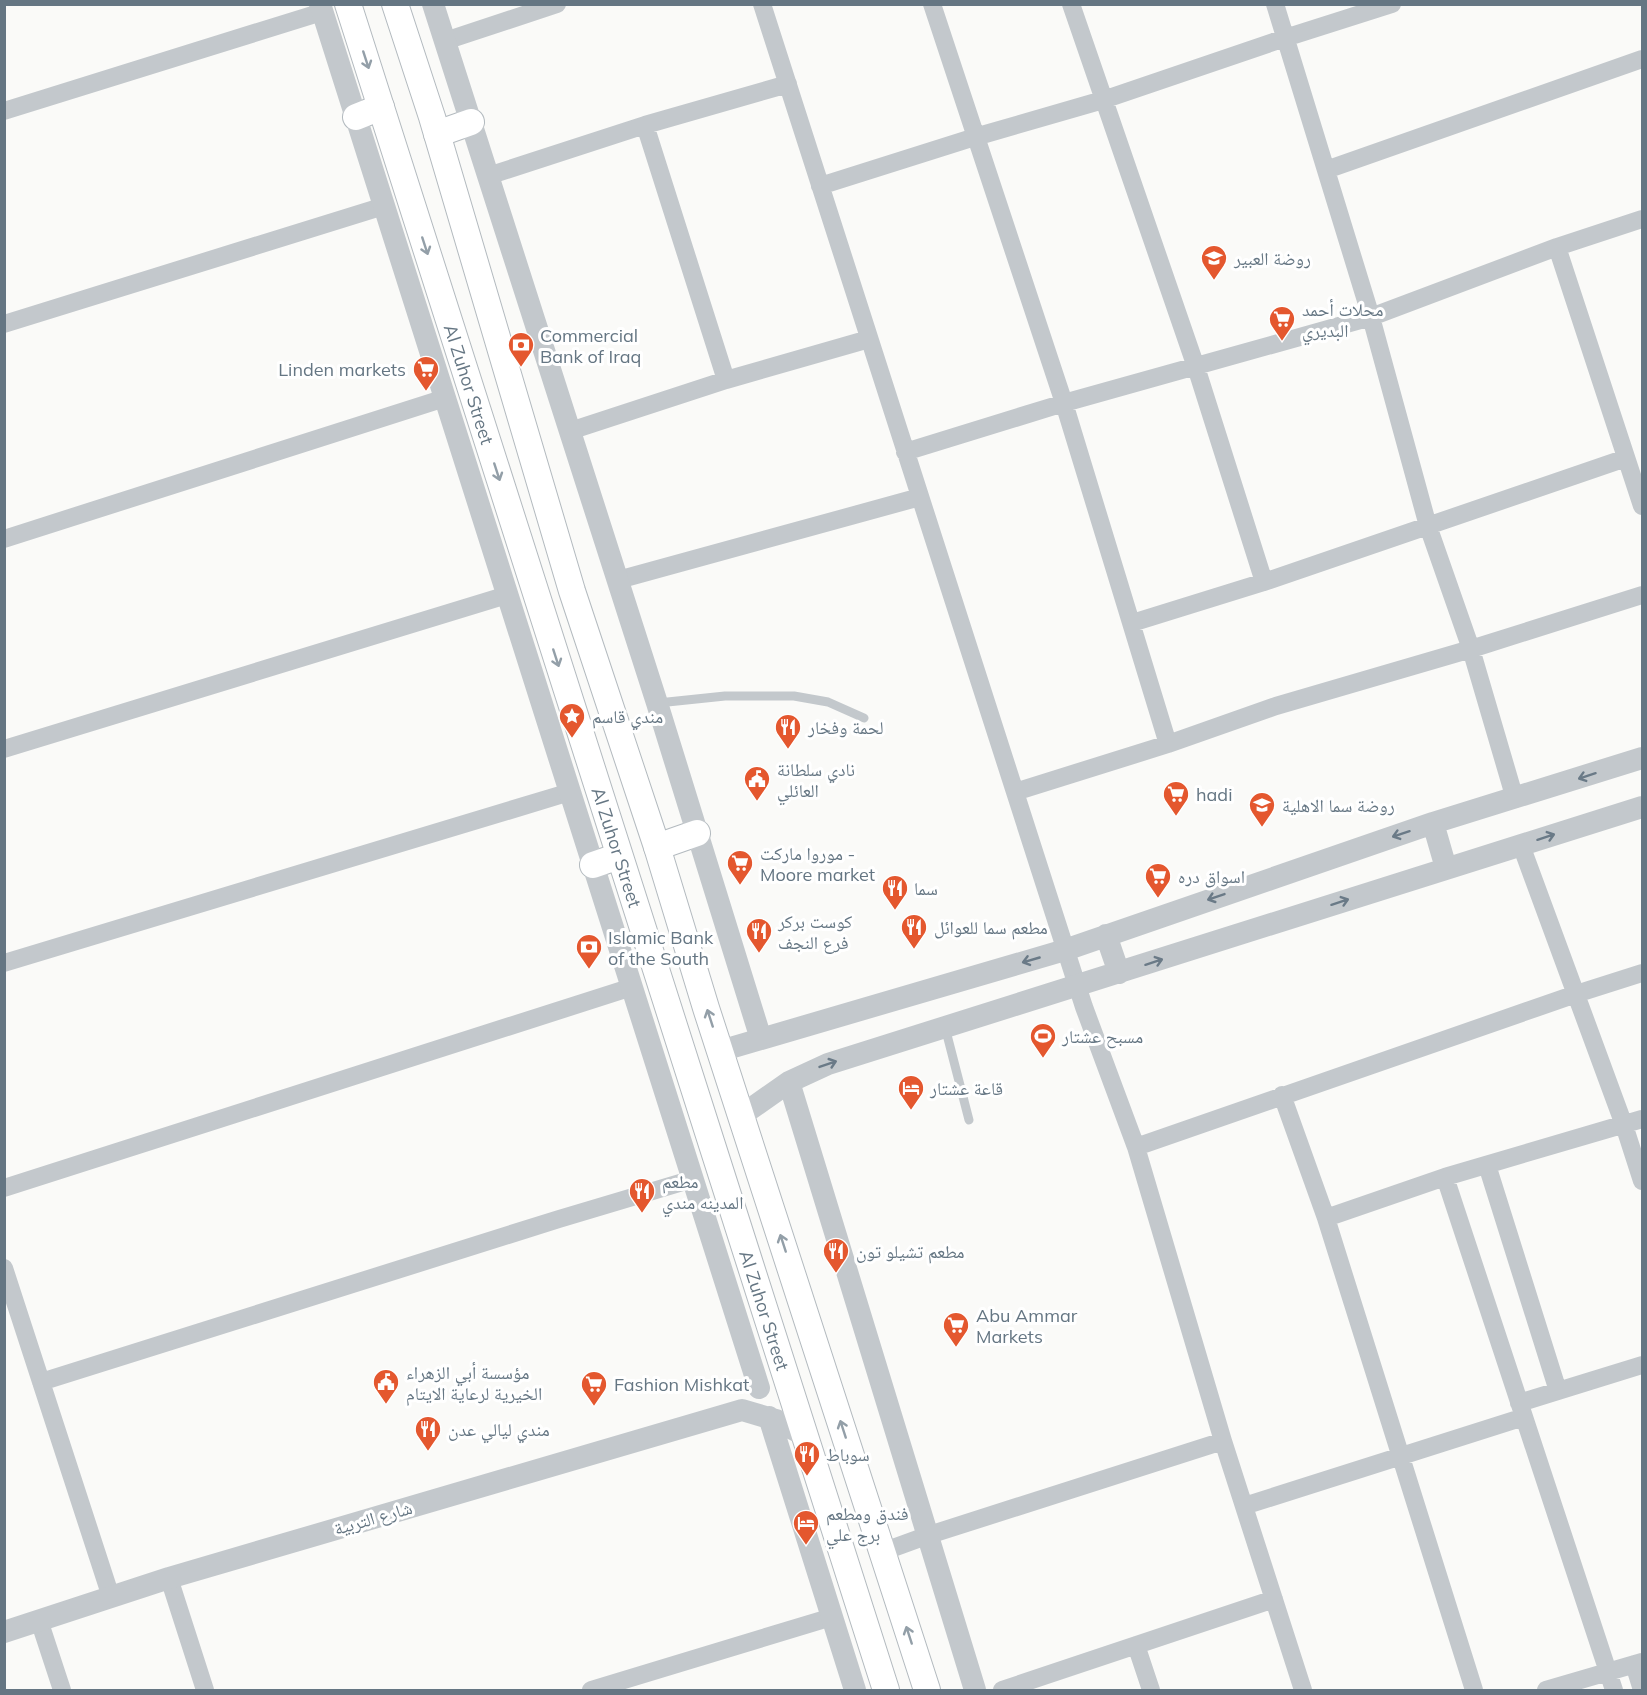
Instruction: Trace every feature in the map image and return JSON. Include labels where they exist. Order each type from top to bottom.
[{"type":"main road","name":"Al Zuhor Street","points":[[348,4],[886,1690]]},
{"type":"main road","name":"Al Zuhor Street","points":[[395,4],[437,134],[563,561],[927,1690]]},
{"type":"main road","points":[[356,117],[381,107]]},
{"type":"main road","points":[[437,134],[471,122]]},
{"type":"main road","points":[[506,500],[527,502],[541,487]]},
{"type":"main road","points":[[529,573],[532,567],[543,559],[557,558],[563,561]]},
{"type":"main road","points":[[657,847],[697,833]]},
{"type":"main road","points":[[593,865],[620,856]]},
{"type":"street","points":[[433,4],[657,703],[761,1039]]},
{"type":"street","points":[[445,41],[557,4]]},
{"type":"street","points":[[762,4],[1065,950],[1136,1147],[1223,1441],[1303,1690]]},
{"type":"street","points":[[932,4],[1064,404],[1168,744]]},
{"type":"street","points":[[1071,4],[1196,367],[1264,582]]},
{"type":"street","points":[[1275,4],[1371,317],[1428,526],[1472,649],[1515,799]]},
{"type":"street","points":[[820,186],[975,136],[1104,100],[1392,4]]},
{"type":"street","points":[[4,111],[321,8],[759,1388]]},
{"type":"street","points":[[1326,170],[1642,58]]},
{"type":"street","points":[[488,176],[645,125],[788,84]]},
{"type":"street","points":[[645,125],[726,380]]},
{"type":"street","points":[[4,324],[384,206]]},
{"type":"street","points":[[905,452],[1064,404],[1371,317],[1557,247],[1642,219]]},
{"type":"street","points":[[1557,247],[1642,506]]},
{"type":"street","points":[[570,431],[726,380],[869,339]]},
{"type":"street","points":[[4,539],[445,398]]},
{"type":"street","points":[[1132,623],[1264,582],[1626,458]]},
{"type":"street","points":[[618,580],[920,497]]},
{"type":"street","points":[[4,748],[507,595]]},
{"type":"street","points":[[1015,792],[1168,744],[1276,706],[1472,649],[1642,595]]},
{"type":"street","points":[[720,1051],[1065,950],[1434,823],[1642,758]]},
{"type":"street","points":[[4,963],[570,792]]},
{"type":"street","points":[[742,1115],[789,1082],[828,1064],[1642,807]]},
{"type":"street","points":[[1434,823],[1446,868]]},
{"type":"street","points":[[1521,845],[1624,1125],[1642,1181]]},
{"type":"street","points":[[1106,935],[1119,973]]},
{"type":"street","points":[[1136,1147],[1576,994],[1642,974]]},
{"type":"street","points":[[4,1188],[632,987]]},
{"type":"street","points":[[789,1082],[975,1690]]},
{"type":"street","points":[[1282,1095],[1326,1218],[1474,1690]]},
{"type":"street","points":[[1326,1218],[1445,1177],[1642,1119]]},
{"type":"street","points":[[1487,1165],[1558,1391]]},
{"type":"street","points":[[1445,1177],[1614,1690]]},
{"type":"street","points":[[40,1382],[693,1179]]},
{"type":"street","points":[[4,1268],[111,1597]]},
{"type":"street","points":[[773,1339],[770,1366],[759,1388],[742,1410],[769,1417],[804,1435]]},
{"type":"street","points":[[1244,1506],[1400,1457],[1522,1410],[1558,1391],[1642,1365]]},
{"type":"street","name":"شارع التربية","points":[[4,1632],[169,1578],[742,1410]]},
{"type":"street","points":[[769,1417],[855,1690]]},
{"type":"street","points":[[882,1552],[1223,1441]]},
{"type":"street","points":[[169,1578],[205,1690]]},
{"type":"street","points":[[1002,1690],[1274,1599]]},
{"type":"street","points":[[591,1690],[832,1617]]},
{"type":"street","points":[[39,1620],[62,1690]]},
{"type":"street","points":[[1136,1645],[1151,1690]]},
{"type":"street","points":[[1546,1690],[1638,1663],[1642,1690]]},
{"type":"lane","points":[[657,703],[725,696],[794,696],[828,702],[864,718]]},
{"type":"lane","points":[[945,1027],[969,1120]]},
{"type":"place","name":"روضة العبير","points":[[1214,281]]},
{"type":"place","name":"محلات أحمد البديري","points":[[1282,342]]},
{"type":"place","name":"Commercial Bank of Iraq","points":[[521,368]]},
{"type":"place","name":"Linden markets","points":[[426,392]]},
{"type":"place","name":"مندي قاسم","points":[[572,739]]},
{"type":"place","name":"لحمة وفخار","points":[[788,750]]},
{"type":"place","name":"نادي سلطانة العائلي","points":[[757,802]]},
{"type":"place","name":"hadi","points":[[1176,817]]},
{"type":"place","name":"روضة سما الاهلية","points":[[1262,828]]},
{"type":"place","name":"موروا ماركت - Moore market","points":[[740,886]]},
{"type":"place","name":"اسواق دره","points":[[1158,899]]},
{"type":"place","name":"سما","points":[[895,911]]},
{"type":"place","name":"مطعم سما للعوائل","points":[[914,950]]},
{"type":"place","name":"كوست بركر فرع النجف","points":[[759,954]]},
{"type":"place","name":"Islamic Bank of the South","points":[[589,970]]},
{"type":"place","name":"مسبح عشتار","points":[[1043,1059]]},
{"type":"place","name":"قاعة عشتار","points":[[911,1111]]},
{"type":"place","name":"مطعم المدينه مندي","points":[[642,1214]]},
{"type":"place","name":"مطعم تشيلو تون","points":[[836,1274]]},
{"type":"place","name":"Abu Ammar Markets","points":[[956,1348]]},
{"type":"place","name":"مؤسسة أبي الزهراء الخيرية لرعاية الايتام","points":[[386,1405]]},
{"type":"place","name":"Fashion Mishkat","points":[[594,1407]]},
{"type":"place","name":"مندي ليالي عدن","points":[[428,1452]]},
{"type":"place","name":"سوباط","points":[[807,1477]]},
{"type":"place","name":"فندق ومطعم برج علي","points":[[806,1546]]}]
